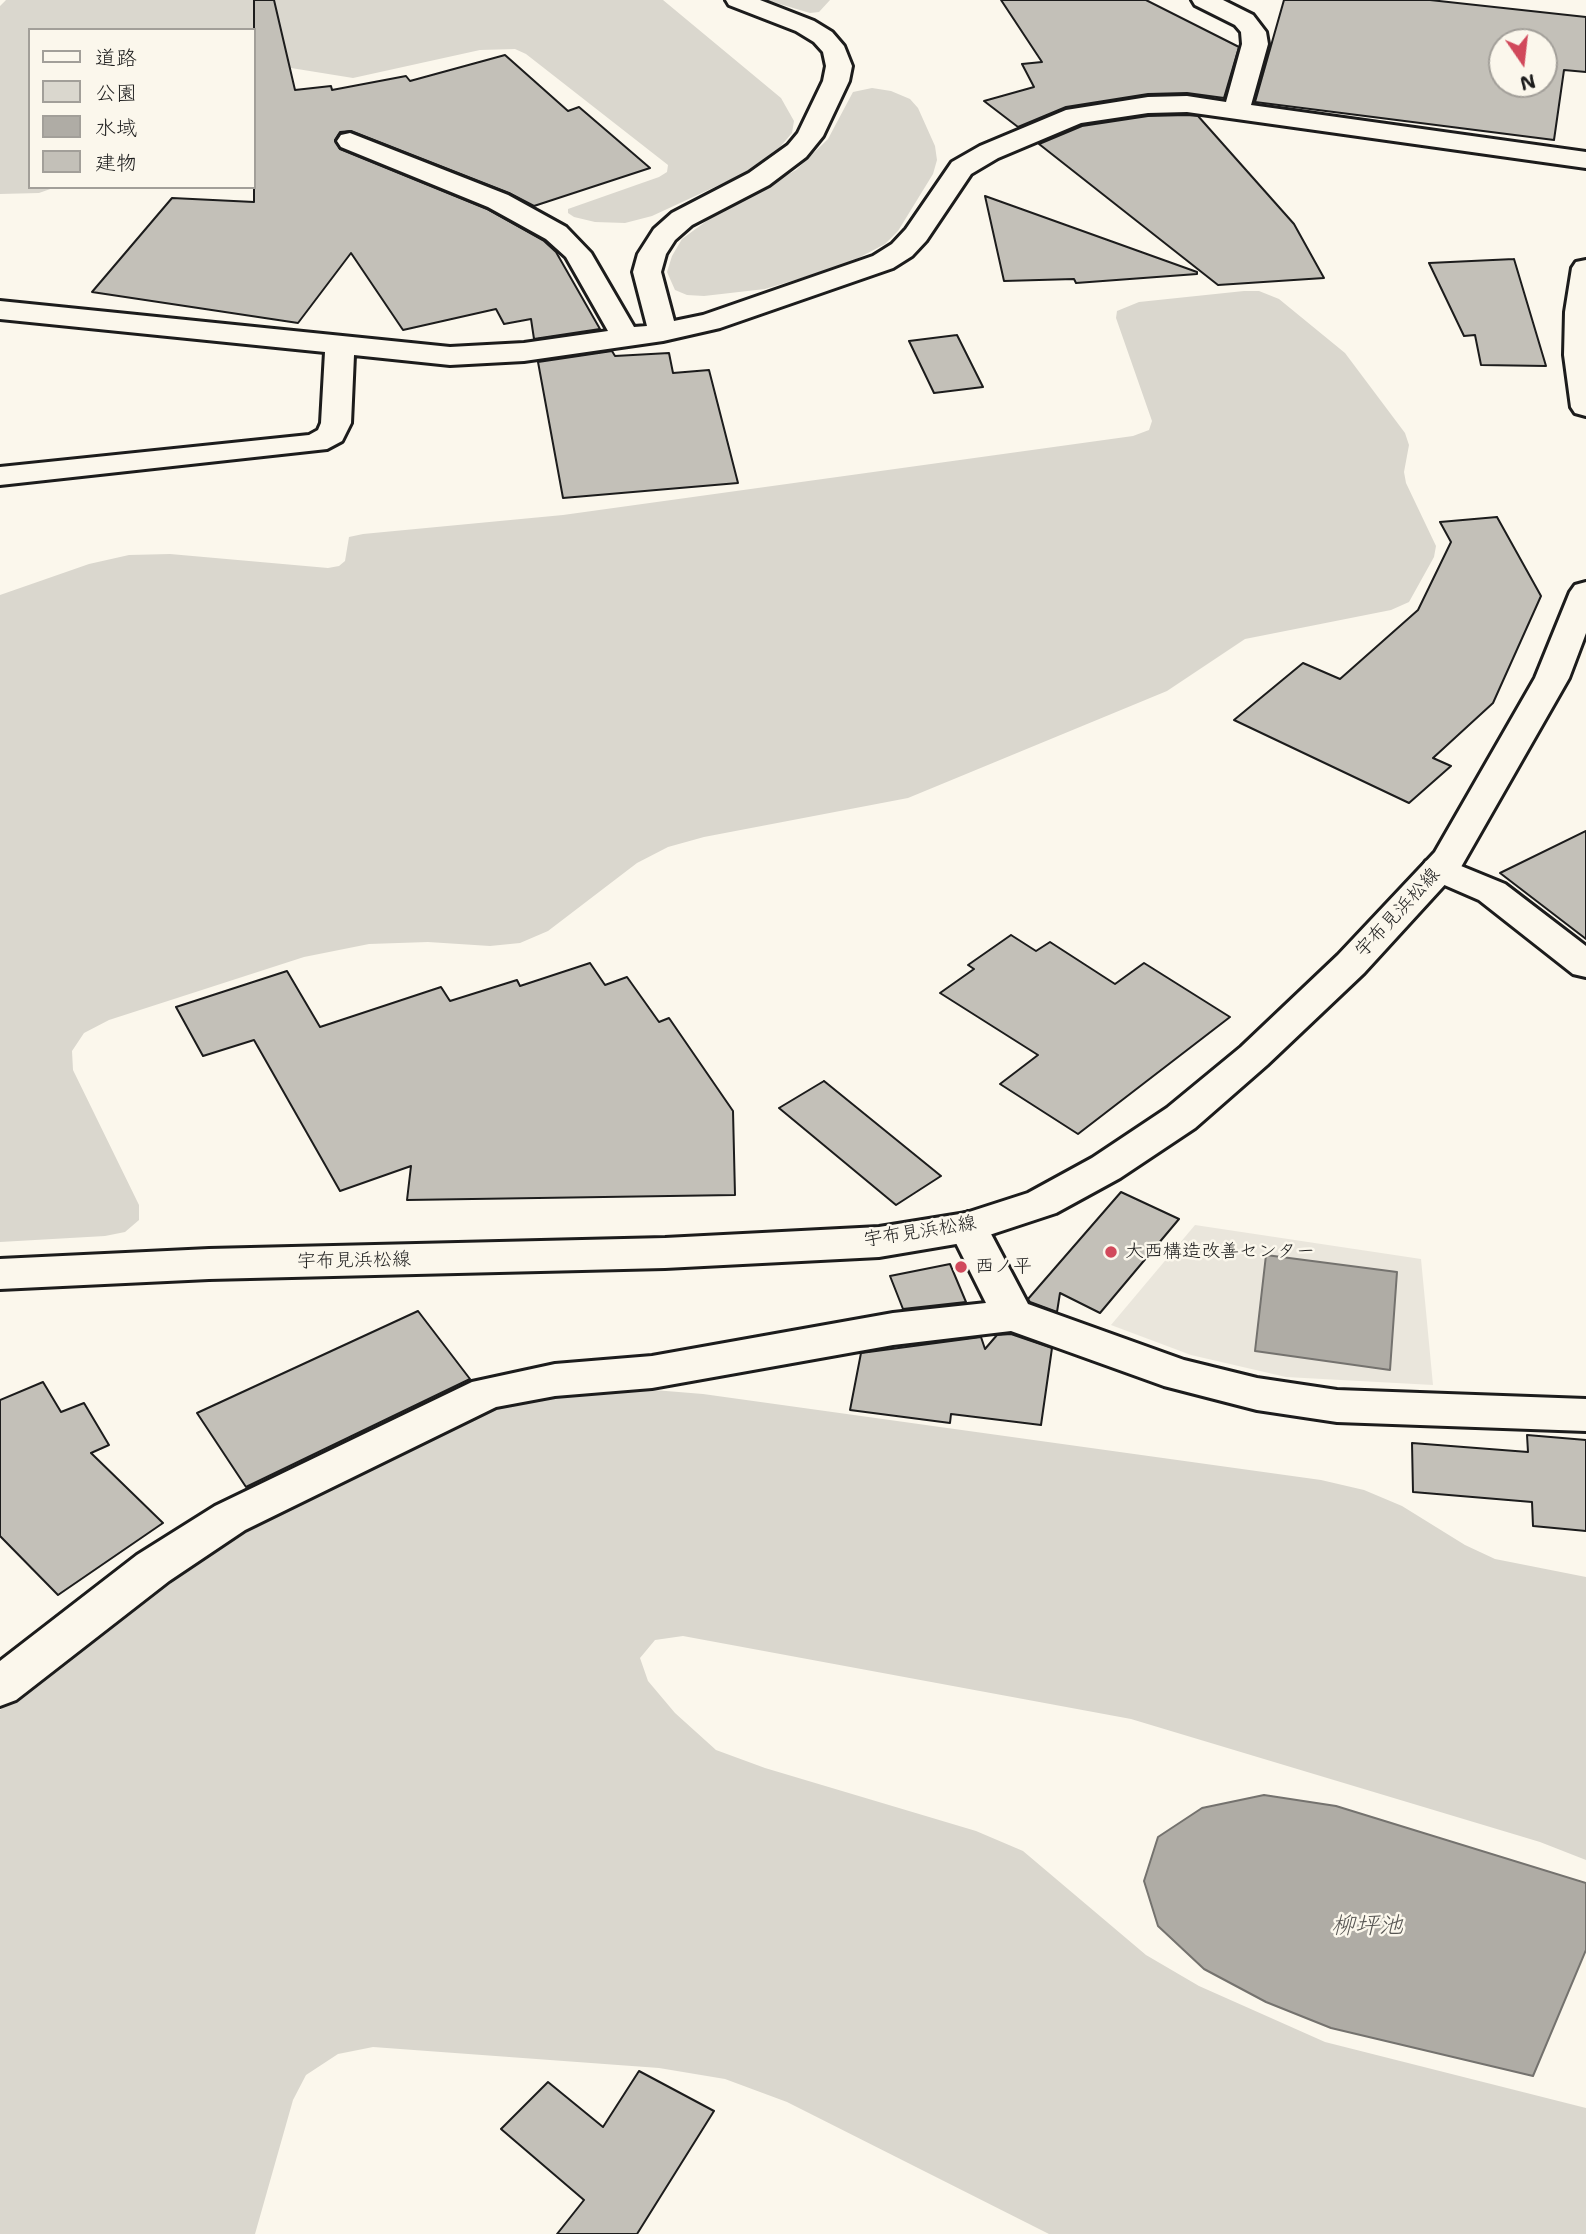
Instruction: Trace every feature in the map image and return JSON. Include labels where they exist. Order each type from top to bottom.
[{"type":"street","points":[[663,332],[647,272],[652,254],[664,235],[682,219],[759,179],[797,151],[810,136],[837,73],[835,51],[823,37],[805,26],[738,0]]},
{"type":"street","points":[[1216,5],[1253,0]]},
{"type":"street","points":[[1216,5],[1244,20],[1253,32],[1255,44],[1237,111]]},
{"type":"street","points":[[0,310],[450,356],[663,332],[710,322],[883,262],[902,250],[916,235],[961,168],[1044,127],[1075,116],[1148,105],[1187,104],[1586,160]]},
{"type":"street","points":[[350,141],[530,215],[556,233],[577,253],[626,338]]},
{"type":"street","points":[[1586,268],[1579,312],[1579,344],[1586,407]]},
{"type":"street","points":[[0,476],[316,443],[331,435],[336,424],[340,345]]},
{"type":"street","name":"宇布見浜松線","points":[[0,1274],[209,1264],[678,1252],[879,1242],[968,1227],[1042,1203],[1106,1168],[1181,1118],[1254,1056],[1351,964],[1449,859],[1520,740],[1552,678],[1586,592]]},
{"type":"street","points":[[1439,869],[1492,892],[1586,965]]},
{"type":"street","points":[[968,1227],[1013,1315]]},
{"type":"street","points":[[0,1687],[153,1568],[230,1518],[487,1392],[555,1380],[652,1372],[893,1329],[1013,1315],[1179,1375],[1257,1394],[1337,1406],[1586,1415]]},
{"type":"shaded area","points":[[1195,1225],[1421,1259],[1433,1385],[1286,1377],[1191,1355],[1111,1325]]},
{"type":"green space","points":[[6,0],[663,0],[781,98],[794,121],[792,133],[780,147],[745,173],[652,216],[625,223],[595,222],[574,217],[568,213],[568,209],[659,177],[667,172],[668,165],[526,54],[515,49],[480,50],[353,78],[256,62],[256,28],[28,28],[28,189],[50,189],[39,193],[0,194],[0,6]]},
{"type":"green space","points":[[766,0],[830,0],[819,12],[810,13]]},
{"type":"green space","points":[[872,88],[891,91],[910,99],[918,108],[935,146],[937,160],[933,174],[898,231],[885,244],[845,265],[765,289],[704,296],[687,295],[675,290],[667,272],[682,239],[720,211],[796,170],[828,139],[853,92]]},
{"type":"green space","points":[[1259,291],[1279,299],[1345,353],[1405,433],[1409,445],[1404,472],[1406,483],[1436,546],[1434,557],[1409,602],[1391,610],[1245,639],[1167,691],[908,798],[704,837],[668,847],[637,863],[548,931],[520,943],[490,946],[428,942],[369,944],[304,957],[109,1020],[84,1033],[72,1051],[73,1070],[139,1205],[139,1220],[125,1232],[105,1236],[0,1242],[0,595],[89,564],[129,555],[170,554],[328,568],[339,566],[345,561],[349,537],[363,534],[563,515],[1133,436],[1149,430],[1152,421],[1116,318],[1117,311],[1139,302]]},
{"type":"green space","points":[[654,1390],[703,1394],[1321,1480],[1364,1490],[1402,1506],[1465,1545],[1495,1559],[1586,1577],[1586,1860],[1540,1842],[1131,1719],[683,1636],[655,1640],[640,1658],[648,1681],[675,1713],[716,1750],[765,1768],[976,1831],[1023,1851],[1146,1955],[1199,1986],[1325,2042],[1586,2108],[1586,2234],[1049,2234],[787,2102],[725,2079],[659,2068],[373,2047],[338,2054],[306,2075],[293,2100],[255,2234],[0,2234],[0,1710],[165,1579],[241,1531],[494,1407],[557,1395]]},
{"type":"water","points":[[1266,1255],[1397,1272],[1390,1370],[1255,1351]]},
{"type":"water","name":"柳坪池","points":[[1264,1795],[1336,1806],[1586,1883],[1586,1950],[1533,2076],[1331,2028],[1266,2002],[1204,1969],[1158,1926],[1144,1881],[1158,1837],[1202,1808]]},
{"type":"building","points":[[254,0],[274,0],[295,90],[331,86],[332,90],[406,76],[410,81],[505,55],[568,111],[579,107],[650,168],[534,206],[509,193],[351,131],[340,132],[335,140],[340,149],[487,209],[544,241],[556,252],[600,329],[534,339],[531,319],[504,324],[496,309],[403,330],[351,253],[298,323],[92,292],[172,198],[254,202]]},
{"type":"building","points":[[1001,0],[1146,0],[1239,47],[1224,98],[1187,93],[1148,94],[1066,107],[1018,127],[984,101],[1034,87],[1022,64],[1042,62]]},
{"type":"building","points":[[1284,0],[1430,0],[1586,17],[1586,72],[1564,70],[1554,140],[1255,102]]},
{"type":"building","points":[[1148,116],[1198,116],[1294,224],[1324,278],[1218,285],[1039,144],[1082,126]]},
{"type":"building","points":[[985,196],[1197,274],[1076,283],[1074,279],[1004,281]]},
{"type":"building","points":[[1514,259],[1546,366],[1481,365],[1475,335],[1464,336],[1429,263]]},
{"type":"building","points":[[957,335],[983,387],[934,393],[909,341]]},
{"type":"building","points":[[612,351],[615,356],[669,353],[673,373],[709,370],[738,483],[563,498],[538,362]]},
{"type":"building","points":[[1497,517],[1541,596],[1493,703],[1433,758],[1451,766],[1409,803],[1234,720],[1303,663],[1340,679],[1418,610],[1451,542],[1440,522]]},
{"type":"building","points":[[1586,831],[1586,939],[1500,873]]},
{"type":"building","points":[[1011,935],[1036,951],[1050,942],[1115,984],[1144,963],[1230,1017],[1078,1134],[1000,1084],[1038,1055],[940,993],[974,969],[968,965]]},
{"type":"building","points":[[590,963],[605,985],[627,977],[659,1022],[669,1018],[733,1111],[735,1195],[407,1200],[411,1166],[340,1191],[254,1040],[203,1056],[176,1007],[287,971],[320,1027],[441,987],[450,1001],[517,980],[520,986]]},
{"type":"building","points":[[824,1081],[941,1176],[896,1205],[779,1108]]},
{"type":"building","name":"大西構造改善センター","points":[[1121,1192],[1179,1219],[1100,1313],[1060,1293],[1057,1312],[1030,1302],[1028,1299]]},
{"type":"building","points":[[950,1264],[966,1302],[903,1309],[890,1276]]},
{"type":"building","points":[[418,1311],[470,1379],[246,1487],[197,1413]]},
{"type":"building","points":[[1011,1334],[1052,1348],[1041,1425],[951,1414],[950,1423],[850,1410],[861,1353],[981,1337],[985,1349],[997,1335]]},
{"type":"building","points":[[43,1382],[61,1412],[84,1403],[109,1445],[91,1453],[163,1523],[58,1595],[0,1536],[0,1400]]},
{"type":"building","points":[[1527,1435],[1586,1440],[1586,1531],[1533,1526],[1532,1502],[1413,1492],[1412,1443],[1528,1452]]},
{"type":"building","points":[[639,2071],[714,2111],[637,2234],[557,2234],[584,2200],[501,2129],[548,2082],[603,2127]]},
{"type":"place","name":"大西構造改善センター","points":[[1111,1252]]},
{"type":"place","name":"西ノ平","points":[[961,1267]]}]
